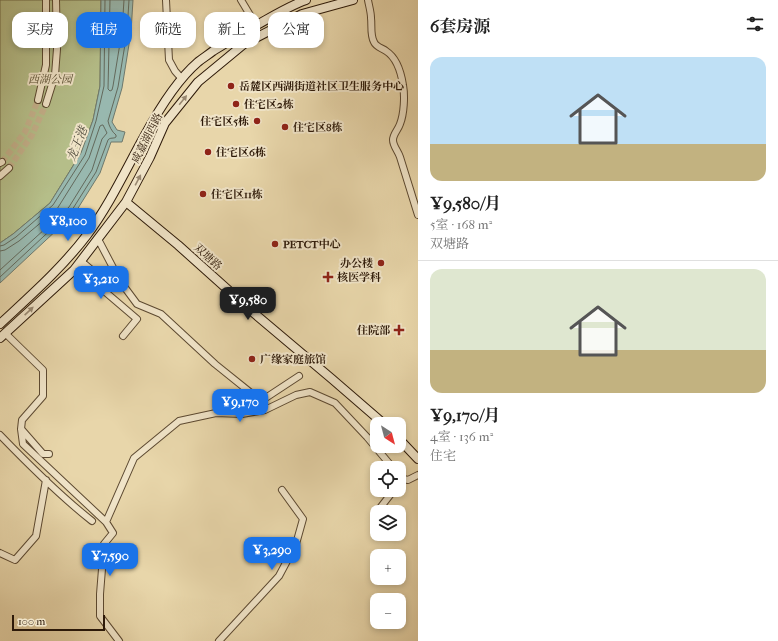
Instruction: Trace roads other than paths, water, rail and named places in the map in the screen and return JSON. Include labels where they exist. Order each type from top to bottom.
[{"type":"main road","name":"咸嘉湖西路","points":[[260,24],[294,4],[306,0]]},
{"type":"main road","name":"咸嘉湖西路","points":[[3,336],[74,270],[98,239],[126,202],[150,158],[165,123],[198,82],[244,44],[251,40],[302,14],[353,0]]},
{"type":"main road","name":"咸嘉湖西路","points":[[0,324],[38,289],[87,235],[122,178],[144,136],[182,78],[199,61],[218,48]]},
{"type":"main road","name":"双塘路","points":[[126,202],[178,245],[255,314],[376,417]]},
{"type":"main road","points":[[406,446],[418,459]]},
{"type":"street","points":[[38,100],[46,65],[46,0]]},
{"type":"street","points":[[46,104],[55,75],[57,49],[56,0]]},
{"type":"street","points":[[166,0],[169,60],[182,78]]},
{"type":"street","points":[[241,0],[248,12]]},
{"type":"street","points":[[368,0],[372,19],[374,42],[393,57],[401,76],[404,92],[404,107],[400,124],[393,136],[392,143],[400,155],[418,215]]},
{"type":"street","points":[[0,176],[9,168]]},
{"type":"street","points":[[98,239],[120,281],[137,304],[161,314],[215,364],[261,401],[299,376]]},
{"type":"street","points":[[81,261],[94,272],[96,284],[138,319],[123,336]]},
{"type":"street","points":[[3,336],[43,370],[43,396],[22,420],[21,429],[24,444],[106,522],[112,533],[104,544],[100,594],[100,616],[119,641]]},
{"type":"street","points":[[106,522],[134,458],[179,421],[184,419],[216,413],[242,414],[264,410],[296,395],[310,392],[335,403],[387,461]]},
{"type":"street","points":[[184,419],[187,427]]},
{"type":"street","points":[[21,429],[42,454],[49,454]]},
{"type":"street","points":[[0,435],[78,510],[92,521]]},
{"type":"street","points":[[406,480],[418,476]]},
{"type":"street","points":[[0,553],[15,560],[36,536],[46,480]]},
{"type":"street","points":[[219,641],[280,576],[296,544],[303,519],[282,490]]},
{"type":"street","points":[[382,505],[389,497]]},
{"type":"water","name":"龙王港","points":[[101,0],[133,0],[132,16],[132,12],[101,12]]},
{"type":"water","name":"龙王港","points":[[100,48],[128,48],[122,88],[112,122],[117,130],[125,132],[122,142],[111,142],[100,173],[75,213],[0,283],[0,243],[50,203],[81,153],[93,120],[100,86]]},
{"type":"tunnel","points":[[2,162],[25,132],[38,100]]},
{"type":"tunnel","points":[[9,168],[32,135],[46,104]]},
{"type":"place","name":"岳麓区西湖街道社区卫生服务中心","points":[[231,86]]},
{"type":"place","name":"住宅区2栋","points":[[236,104]]},
{"type":"place","name":"住宅区5栋","points":[[257,121]]},
{"type":"place","name":"住宅区8栋","points":[[285,127]]},
{"type":"place","name":"住宅区6栋","points":[[208,152]]},
{"type":"place","name":"住宅区11栋","points":[[203,194]]},
{"type":"place","name":"PETCT中心","points":[[275,244]]},
{"type":"place","name":"办公楼","points":[[381,263]]},
{"type":"place","name":"核医学科","points":[[328,277]]},
{"type":"place","name":"住院部","points":[[399,330]]},
{"type":"place","name":"广缘家庭旅馆","points":[[252,359]]},
{"type":"park label","name":"西湖公园","points":[[50,79]]}]
